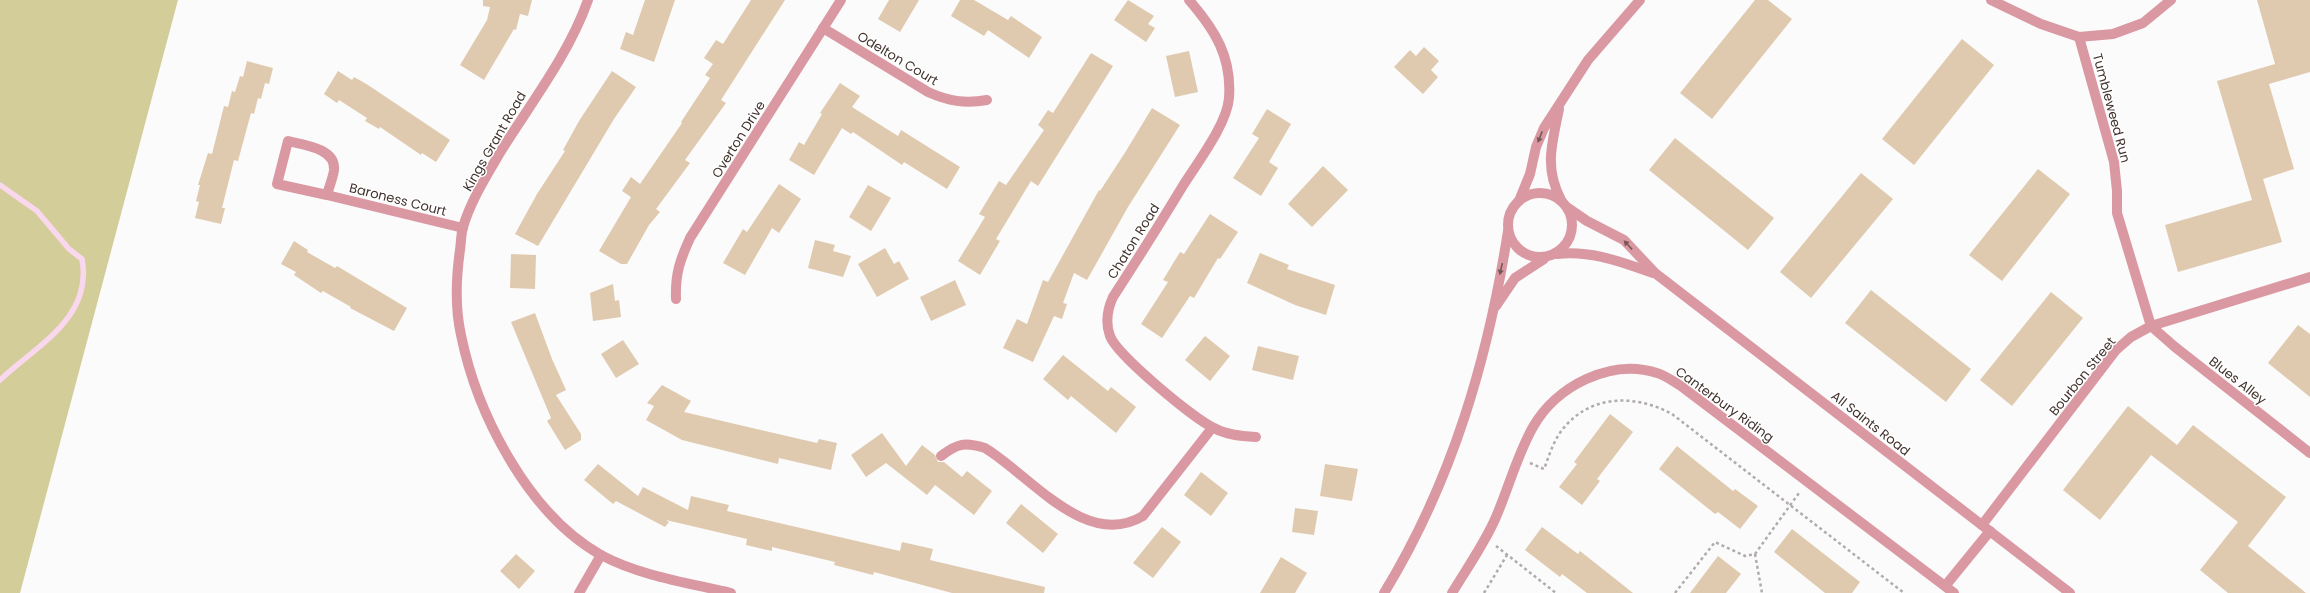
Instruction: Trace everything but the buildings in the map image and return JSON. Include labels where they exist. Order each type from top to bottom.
[{"type":"street","name":"Kings Grant Road","points":[[588,0],[566,47],[490,170],[463,228],[457,267],[457,300],[460,334],[471,374],[512,465],[539,501],[569,531],[601,555],[630,567],[731,593]]},
{"type":"street","name":"Overton Drive","points":[[676,299],[675,278],[690,238],[841,0]]},
{"type":"street","name":"Chaton Road","points":[[1189,0],[1214,31],[1224,54],[1228,75],[1229,100],[1213,138],[1113,297],[1107,310],[1107,321],[1110,336],[1123,354],[1192,414],[1212,428],[1227,434],[1256,438]]},
{"type":"street","points":[[1384,593],[1419,529],[1443,479],[1472,396],[1494,309],[1508,231],[1508,218],[1511,210],[1519,200],[1530,174],[1536,147],[1544,128],[1588,60],[1640,0]]},
{"type":"street","points":[[1992,0],[2041,24],[2079,37],[2113,34],[2143,23],[2171,0]]},
{"type":"street","name":"Odelton Court","points":[[823,28],[928,92],[945,100],[967,103],[987,100]]},
{"type":"street","name":"Tumbleweed Run","points":[[2079,37],[2114,162],[2117,191],[2117,213],[2151,326]]},
{"type":"street","points":[[1494,309],[1515,278],[1545,258],[1557,254],[1568,243],[1572,233],[1573,220],[1551,176],[1550,164],[1560,103]]},
{"type":"street","name":"Baroness Court","points":[[327,195],[334,169],[330,156],[320,149],[288,140],[277,184],[463,228]]},
{"type":"street","points":[[1519,200],[1529,195],[1541,193],[1553,195],[1565,205]]},
{"type":"street","name":"All Saints Road","points":[[1565,205],[1587,221],[1624,240],[1655,274],[2070,593]]},
{"type":"street","points":[[1508,231],[1512,242],[1521,252],[1532,258],[1545,258]]},
{"type":"street","name":"All Saints Road","points":[[1557,254],[1576,253],[1599,255],[1655,274]]},
{"type":"street","name":"Bourbon Street","points":[[1986,528],[2116,350],[2131,337],[2151,326],[2310,277]]},
{"type":"street","name":"Blues Alley","points":[[2151,326],[2175,347],[2310,453]]},
{"type":"street","name":"Canterbury Riding","points":[[1452,593],[1496,518],[1524,445],[1544,410],[1561,395],[1580,382],[1600,373],[1618,369],[1638,368],[1658,373],[1675,383],[1946,585],[1954,593]]},
{"type":"street","points":[[941,456],[955,445],[970,444],[985,448],[1072,514],[1098,524],[1114,526],[1131,523],[1143,516],[1212,428]]},
{"type":"street","points":[[1946,585],[1986,528]]},
{"type":"street","points":[[579,593],[601,555]]},
{"type":"path","points":[[1527,470],[1530,463],[1544,469],[1555,442],[1562,430],[1585,409],[1606,402],[1629,400],[1656,405],[1672,414],[1904,593]]},
{"type":"path","points":[[1674,593],[1715,542],[1744,556],[1755,554],[1808,482]]},
{"type":"path","points":[[1485,538],[1556,593]]},
{"type":"path","points":[[1496,546],[1498,539]]},
{"type":"path","points":[[1755,554],[1762,593]]},
{"type":"path","points":[[1484,593],[1507,555]]},
{"type":"shaded area","points":[[0,0],[178,0],[20,593],[0,593]]},
{"type":"waterway","points":[[0,185],[37,211],[69,249],[82,259],[83,280],[79,298],[59,329],[0,380]]}]
